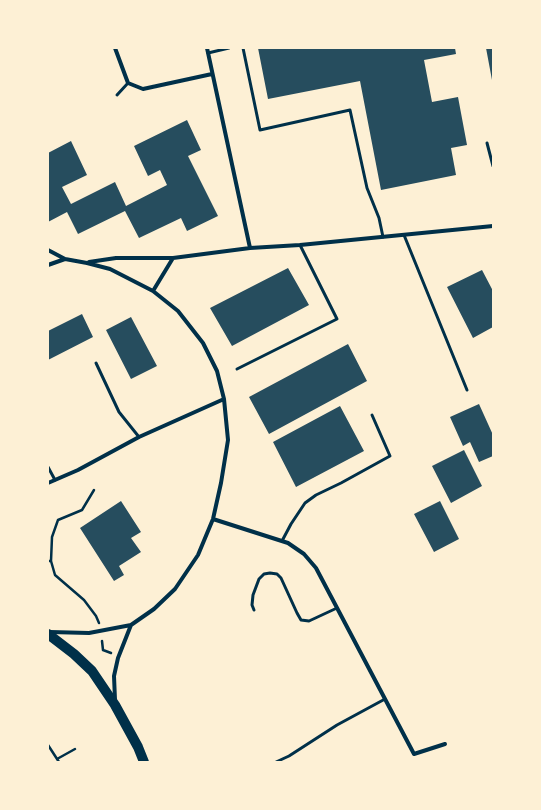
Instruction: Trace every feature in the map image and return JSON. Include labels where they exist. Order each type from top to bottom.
[{"type":"main road","points":[[48,633],[92,671],[115,705],[138,747],[144,762]]},
{"type":"street","points":[[115,48],[128,82],[143,90],[212,74]]},
{"type":"street","points":[[207,48],[250,248]]},
{"type":"street","points":[[86,263],[116,258],[173,258],[250,248],[300,245],[493,226]]},
{"type":"street","points":[[48,250],[65,259],[110,269],[153,291],[178,311],[203,343],[217,371],[224,399],[228,440],[222,482],[213,519],[198,555],[175,589],[154,609],[131,625],[89,633],[48,633]]},
{"type":"street","points":[[153,291],[173,258]]},
{"type":"street","points":[[48,265],[65,259]]},
{"type":"street","points":[[48,484],[78,470],[139,437],[224,399]]},
{"type":"street","points":[[213,519],[288,543],[304,554],[316,568],[414,754],[445,744]]},
{"type":"street","points":[[115,705],[114,676],[118,658],[131,625]]},
{"type":"lane","points":[[208,53],[229,48]]},
{"type":"lane","points":[[243,48],[260,130],[350,110],[367,188],[379,218],[383,237]]},
{"type":"lane","points":[[117,95],[128,82]]},
{"type":"lane","points":[[487,143],[493,166]]},
{"type":"lane","points":[[404,235],[467,390]]},
{"type":"lane","points":[[237,369],[337,319],[300,245]]},
{"type":"lane","points":[[96,363],[119,412],[139,437]]},
{"type":"lane","points":[[282,541],[290,524],[305,503],[316,496],[342,484],[390,456],[372,415]]},
{"type":"lane","points":[[48,467],[55,480]]},
{"type":"lane","points":[[254,610],[252,605],[253,595],[259,579],[264,574],[270,573],[277,574],[281,578],[297,613],[302,620],[309,621],[337,608]]},
{"type":"lane","points":[[276,762],[290,756],[337,724],[385,699]]},
{"type":"path","points":[[94,490],[82,510],[58,520],[52,537],[49,560],[55,575],[84,600],[96,616],[99,623]]},
{"type":"path","points":[[102,641],[103,650],[111,653]]},
{"type":"path","points":[[48,745],[58,761],[75,749]]},
{"type":"building","points":[[258,48],[455,48],[456,54],[424,60],[432,102],[458,97],[467,145],[451,148],[456,175],[381,190],[360,81],[268,99]]},
{"type":"building","points":[[486,48],[493,48],[493,80],[492,80]]},
{"type":"building","points":[[187,120],[201,150],[188,156],[218,216],[187,231],[181,218],[139,238],[125,211],[78,234],[67,212],[48,222],[48,153],[71,141],[87,175],[62,187],[71,204],[115,182],[126,206],[167,185],[160,170],[148,176],[134,146]]},
{"type":"building","points":[[288,268],[309,305],[232,346],[210,308]]},
{"type":"building","points":[[482,270],[493,291],[493,327],[473,338],[447,287]]},
{"type":"building","points":[[82,314],[93,337],[48,360],[48,331]]},
{"type":"building","points":[[131,317],[157,366],[131,379],[106,330]]},
{"type":"building","points":[[348,344],[367,381],[269,434],[249,397]]},
{"type":"building","points":[[479,404],[493,435],[493,456],[479,462],[470,442],[463,446],[450,417]]},
{"type":"building","points":[[340,406],[364,451],[296,487],[273,442]]},
{"type":"building","points":[[464,450],[482,486],[451,503],[432,466]]},
{"type":"building","points":[[121,501],[141,532],[131,538],[141,552],[119,566],[124,575],[114,581],[80,528]]},
{"type":"building","points":[[440,501],[459,539],[434,552],[414,514]]}]
